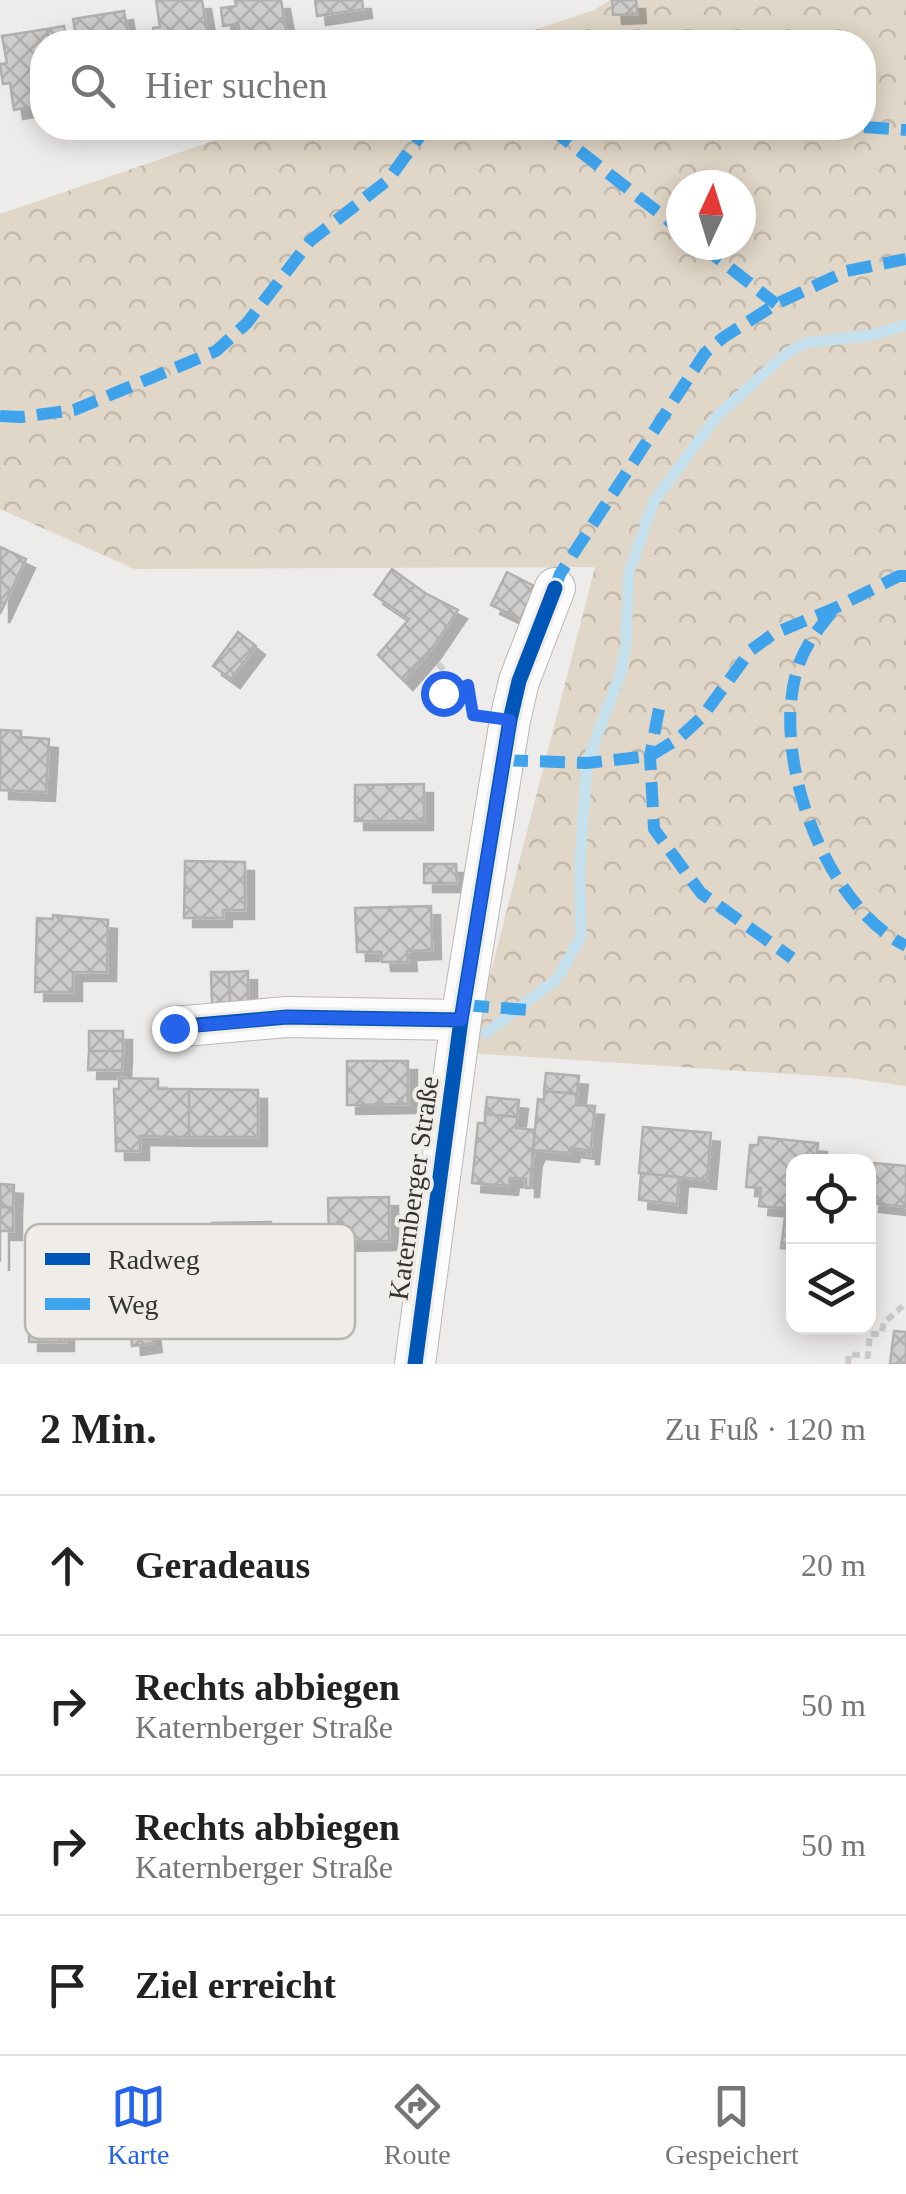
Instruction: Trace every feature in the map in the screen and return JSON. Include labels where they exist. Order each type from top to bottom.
[{"type":"street","name":"Katernberger Straße","points":[[415,1364],[461,1020],[510,720],[519,681],[555,588]]},
{"type":"street","points":[[174,1028],[286,1017],[461,1020]]},
{"type":"path","points":[[438,664],[447,672],[443,693],[468,685],[473,715],[510,720]]},
{"type":"path","points":[[848,1364],[849,1354],[868,1356],[870,1334],[880,1334],[884,1323],[906,1303]]},
{"type":"green space","points":[[610,0],[906,0],[906,1086],[849,1078],[470,1053],[595,567],[134,569],[0,509],[0,214],[216,140],[876,140],[876,30],[534,30],[594,10]]},
{"type":"building","points":[[156,0],[202,0],[207,30],[153,30],[160,27]]},
{"type":"building","points":[[235,0],[281,0],[286,30],[223,26],[221,8],[236,6]]},
{"type":"building","points":[[315,0],[362,0],[363,9],[317,16]]},
{"type":"building","points":[[612,0],[636,0],[637,14],[613,15]]},
{"type":"building","points":[[124,11],[127,30],[75,30],[73,19]]},
{"type":"building","points":[[30,32],[30,107],[14,110],[10,83],[3,84],[0,64],[7,63],[2,36]]},
{"type":"building","points":[[0,547],[26,559],[0,614]]},
{"type":"building","points":[[392,569],[458,610],[404,681],[378,655],[409,619],[374,595]]},
{"type":"building","points":[[507,572],[536,587],[520,619],[491,605]]},
{"type":"building","points":[[238,632],[256,646],[231,679],[213,666]]},
{"type":"building","points":[[0,730],[21,731],[21,737],[49,739],[46,792],[0,790]]},
{"type":"building","points":[[424,784],[424,821],[355,821],[355,785]]},
{"type":"building","points":[[185,861],[245,862],[245,910],[223,910],[223,918],[184,918]]},
{"type":"building","points":[[424,864],[456,864],[457,883],[424,883]]},
{"type":"building","points":[[431,906],[432,950],[407,951],[408,962],[382,962],[381,952],[357,952],[355,908]]},
{"type":"building","points":[[53,915],[108,920],[107,972],[73,972],[73,992],[35,992],[37,918],[53,919]]},
{"type":"building","points":[[248,971],[248,1005],[230,1005],[229,972]]},
{"type":"building","points":[[211,972],[229,972],[230,1005],[212,1005]]},
{"type":"building","points":[[89,1031],[123,1031],[123,1051],[89,1051]]},
{"type":"building","points":[[89,1051],[123,1051],[122,1070],[88,1070]]},
{"type":"building","points":[[347,1061],[408,1061],[408,1104],[347,1105]]},
{"type":"building","points":[[546,1073],[579,1076],[577,1094],[544,1091]]},
{"type":"building","points":[[119,1078],[158,1079],[158,1089],[189,1089],[189,1137],[140,1136],[140,1151],[116,1151],[114,1089],[119,1089]]},
{"type":"building","points":[[189,1089],[258,1090],[258,1137],[189,1137]]},
{"type":"building","points":[[544,1091],[577,1094],[576,1105],[595,1106],[590,1155],[587,1150],[571,1148],[570,1153],[536,1150],[532,1159],[538,1099],[544,1100]]},
{"type":"building","points":[[487,1097],[519,1100],[517,1117],[485,1114]]},
{"type":"building","points":[[485,1114],[517,1117],[516,1128],[535,1130],[530,1188],[526,1188],[526,1179],[510,1178],[509,1186],[472,1183],[478,1123],[485,1123]]},
{"type":"building","points":[[643,1127],[711,1133],[707,1180],[639,1173]]},
{"type":"building","points":[[759,1137],[818,1143],[817,1154],[786,1154],[786,1208],[759,1206],[761,1188],[746,1187],[750,1145],[758,1145]]},
{"type":"building","points":[[876,1163],[906,1166],[906,1207],[876,1204]]},
{"type":"building","points":[[641,1173],[679,1177],[677,1204],[639,1200]]},
{"type":"building","points":[[0,1184],[14,1185],[13,1208],[1,1207]]},
{"type":"building","points":[[389,1197],[389,1241],[355,1242],[355,1224],[329,1224],[328,1198]]},
{"type":"building","points":[[0,1205],[13,1208],[13,1231],[0,1231]]},
{"type":"building","points":[[786,1209],[786,1248],[781,1248]]},
{"type":"building","points":[[271,1222],[271,1224],[212,1224]]},
{"type":"building","points":[[894,1331],[906,1332],[906,1364],[890,1364]]},
{"type":"building","points":[[29,1339],[65,1339],[65,1342]]},
{"type":"building","points":[[132,1339],[152,1339],[153,1343],[132,1346]]},
{"type":"waterway","points":[[486,1033],[557,979],[581,937],[580,862],[587,763],[621,671],[629,572],[654,501],[717,416],[788,352],[806,343],[872,335],[906,325]]},
{"type":"marked path","points":[[876,128],[906,130]]},
{"type":"marked path","points":[[0,416],[74,410],[216,351],[247,323],[310,241],[388,180],[417,140]]},
{"type":"marked path","points":[[565,140],[666,218]]},
{"type":"marked path","points":[[555,588],[560,574],[705,353],[776,304],[847,271],[906,259]]},
{"type":"marked path","points":[[720,260],[776,304]]},
{"type":"marked path","points":[[503,760],[587,763],[650,756],[678,739],[702,717],[751,650],[773,634],[906,576]]},
{"type":"marked path","points":[[832,612],[802,657],[791,699],[797,780],[827,861],[850,896],[876,925],[906,946]]},
{"type":"marked path","points":[[659,709],[650,756],[654,829],[701,893],[792,958]]},
{"type":"marked path","points":[[464,1005],[528,1010]]},
{"type":"cycle path","points":[[415,1364],[461,1020],[510,720],[519,681],[555,588]]},
{"type":"cycle path","points":[[174,1027],[287,1017],[461,1020]]},
{"type":"route","points":[[174,1028],[286,1017],[461,1020],[510,720],[473,715],[468,685],[443,693]]}]
